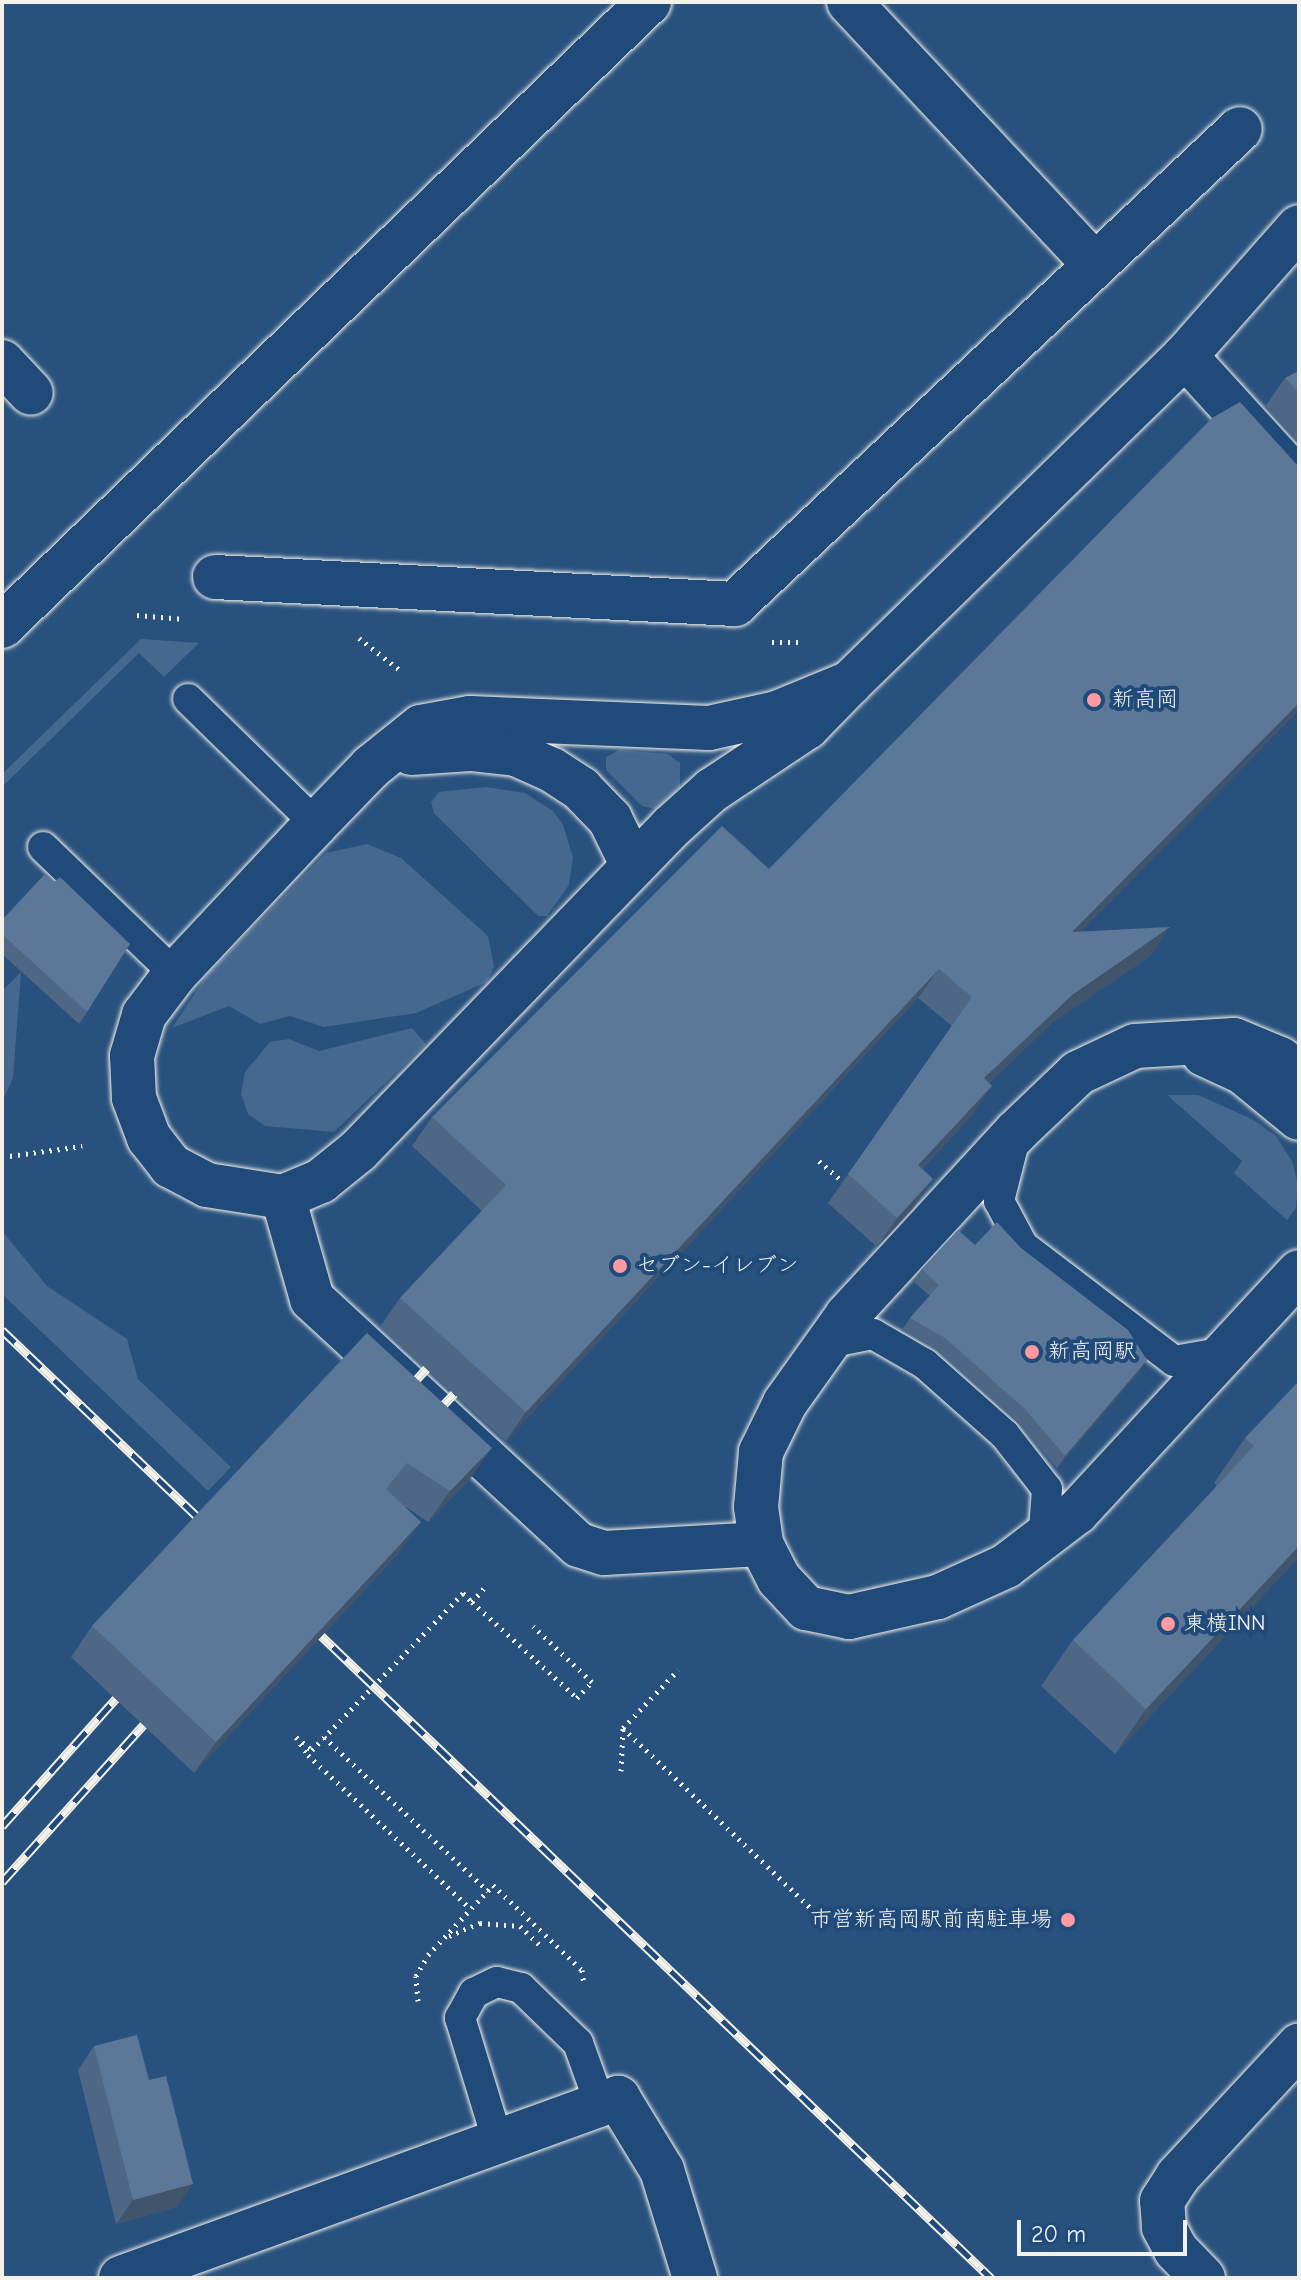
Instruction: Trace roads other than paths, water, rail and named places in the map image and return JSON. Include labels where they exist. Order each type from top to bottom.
[{"type":"street","points":[[2,626],[649,2]]},
{"type":"street","points":[[849,2],[1095,265]]},
{"type":"street","points":[[215,577],[735,604],[1240,129]]},
{"type":"street","points":[[850,683],[777,713],[709,728],[470,718],[421,727],[371,767],[316,824],[175,974],[144,1015],[132,1056],[134,1098],[149,1138],[171,1166],[207,1185],[283,1197],[321,1181],[358,1151],[633,866],[712,790],[807,727],[1185,356],[1246,293],[1299,227]]},
{"type":"street","points":[[1185,356],[1299,481]]},
{"type":"street","points":[[2,362],[31,393]]},
{"type":"street","points":[[371,767],[414,752],[470,749],[516,754],[581,789],[610,819],[633,866]]},
{"type":"street","points":[[1299,1074],[1280,1059],[1234,1040],[1176,1041],[1135,1046],[1078,1073],[1016,1132],[913,1241],[827,1343],[785,1403],[761,1452],[756,1507],[761,1544],[779,1579],[806,1608],[849,1617],[938,1597],[1006,1566],[1043,1543],[1299,1272]]},
{"type":"street","points":[[1176,1041],[1243,1072],[1299,1118]]},
{"type":"street","points":[[283,1197],[312,1299],[579,1545],[604,1553],[761,1544]]},
{"type":"street","points":[[1203,2278],[1176,2250],[1164,2227],[1162,2201],[1178,2176],[1299,2046]]},
{"type":"street","points":[[121,2278],[618,2098],[662,2170],[695,2278]]},
{"type":"lane","points":[[188,699],[316,824]]},
{"type":"lane","points":[[43,847],[175,974]]},
{"type":"lane","points":[[1016,1132],[999,1201],[1023,1246],[1174,1361],[1225,1352]]},
{"type":"lane","points":[[827,1343],[873,1334],[925,1364],[1005,1435],[1047,1489],[1043,1543]]},
{"type":"lane","points":[[498,2142],[460,2018],[474,1993],[497,1982],[521,1988],[578,2043],[600,2104]]},
{"type":"railway","points":[[2,1330],[212,1531]]},
{"type":"railway","points":[[402,1395],[440,1354]]},
{"type":"railway","points":[[429,1420],[468,1379]]},
{"type":"railway","points":[[307,1622],[991,2278]]},
{"type":"railway","points":[[2,1826],[130,1683]]},
{"type":"railway","points":[[2,1882],[158,1709]]},
{"type":"place","name":"新高岡","points":[[1094,700]]},
{"type":"place","name":"セブン-イレブン","points":[[620,1266]]},
{"type":"place","name":"新高岡駅","points":[[1032,1352]]},
{"type":"place","name":"東横INN","points":[[1168,1624]]},
{"type":"place","name":"市営新高岡駅前南駐車場","points":[[1068,1920]]}]
